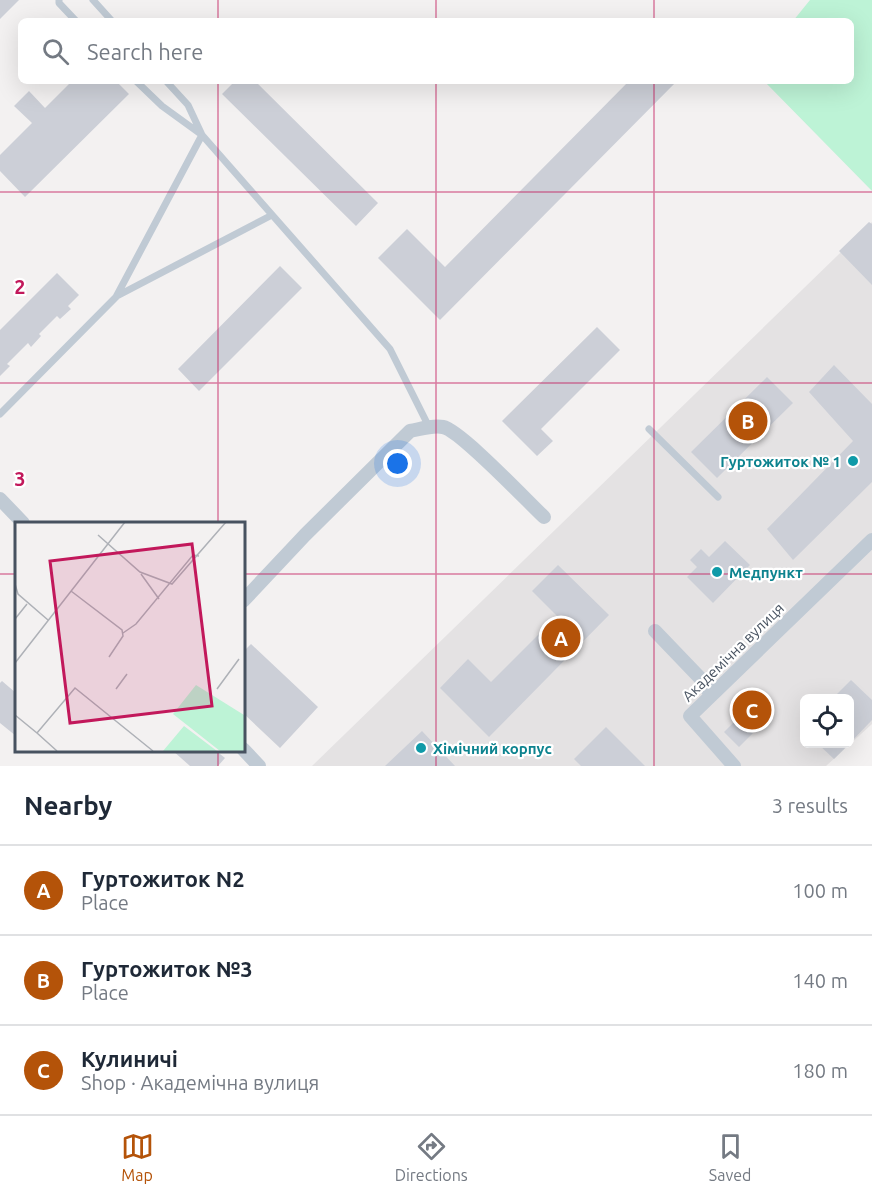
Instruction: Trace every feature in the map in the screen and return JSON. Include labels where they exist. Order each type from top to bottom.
[{"type":"street","points":[[244,600],[305,535],[410,431],[429,427],[445,427],[467,443],[544,517]]},
{"type":"street","points":[[0,499],[22,522]]},
{"type":"street","name":"Академічна вулиця","points":[[734,766],[690,716],[872,540]]},
{"type":"street","points":[[655,631],[701,679],[711,695]]},
{"type":"street","points":[[244,750],[259,766]]},
{"type":"lane","points":[[59,0],[59,3],[73,18]]},
{"type":"lane","points":[[93,0],[109,18]]},
{"type":"lane","points":[[139,84],[162,106],[202,135],[390,349],[429,427]]},
{"type":"lane","points":[[169,84],[188,105],[202,135]]},
{"type":"lane","points":[[0,414],[116,297],[202,135]]},
{"type":"lane","points":[[116,297],[272,215]]},
{"type":"lane","points":[[649,429],[718,498]]},
{"type":"shaded area","points":[[872,222],[872,724],[854,740],[854,694],[800,694],[800,748],[846,748],[826,766],[312,766]]},
{"type":"green space","points":[[810,0],[872,0],[872,191],[767,84],[854,84],[854,18],[795,18]]},
{"type":"building","points":[[0,0],[19,0],[0,19]]},
{"type":"building","points":[[69,84],[119,84],[129,94],[25,197],[0,171],[0,155],[32,123],[14,106],[29,91],[45,108]]},
{"type":"building","points":[[232,84],[258,84],[378,203],[356,226],[222,94]]},
{"type":"building","points":[[626,84],[674,84],[440,320],[378,258],[407,229],[445,267]]},
{"type":"building","points":[[869,222],[872,224],[872,285],[839,251]]},
{"type":"building","points":[[280,266],[302,288],[199,391],[178,369]]},
{"type":"building","points":[[57,273],[79,295],[68,306],[71,309],[60,319],[57,316],[39,334],[41,336],[31,347],[28,343],[7,364],[10,366],[0,376],[0,330]]},
{"type":"building","points":[[597,327],[620,350],[541,429],[553,441],[537,456],[502,421]]},
{"type":"building","name":"Гуртожиток № 1","points":[[834,365],[872,404],[872,482],[793,560],[767,529],[853,441],[809,392]]},
{"type":"building","points":[[767,377],[793,403],[717,478],[691,452]]},
{"type":"building","name":"Медпункт","points":[[725,541],[750,565],[713,603],[687,577],[697,567],[690,560],[701,549],[709,557]]},
{"type":"building","points":[[558,565],[609,615],[489,737],[440,688],[468,659],[491,682],[557,616],[532,591]]},
{"type":"building","points":[[251,644],[318,707],[280,748],[244,714],[244,651]]},
{"type":"building","points":[[851,680],[872,700],[872,720],[854,739],[854,694],[837,694]]},
{"type":"building","points":[[2,681],[15,692],[15,735],[0,723],[0,683]]},
{"type":"building","points":[[752,696],[767,711],[753,724],[738,709]]},
{"type":"building","points":[[738,718],[753,733],[739,747],[724,732]]},
{"type":"building","points":[[606,727],[645,766],[581,766],[574,759]]},
{"type":"building","name":"Хімічний корпус","points":[[422,731],[455,766],[385,766]]},
{"type":"building","points":[[822,748],[845,748],[834,759]]},
{"type":"building","points":[[173,751],[216,751],[225,758],[218,766],[190,766]]},
{"type":"place","name":"Гуртожиток №3","points":[[748,421]]},
{"type":"place","name":"Гуртожиток № 1","points":[[853,461]]},
{"type":"place","name":"Медпункт","points":[[717,572]]},
{"type":"place","name":"Гуртожиток N2","points":[[561,638]]},
{"type":"place","name":"Кулиничі","points":[[752,710]]},
{"type":"place","name":"Хімічний корпус","points":[[421,748]]}]
